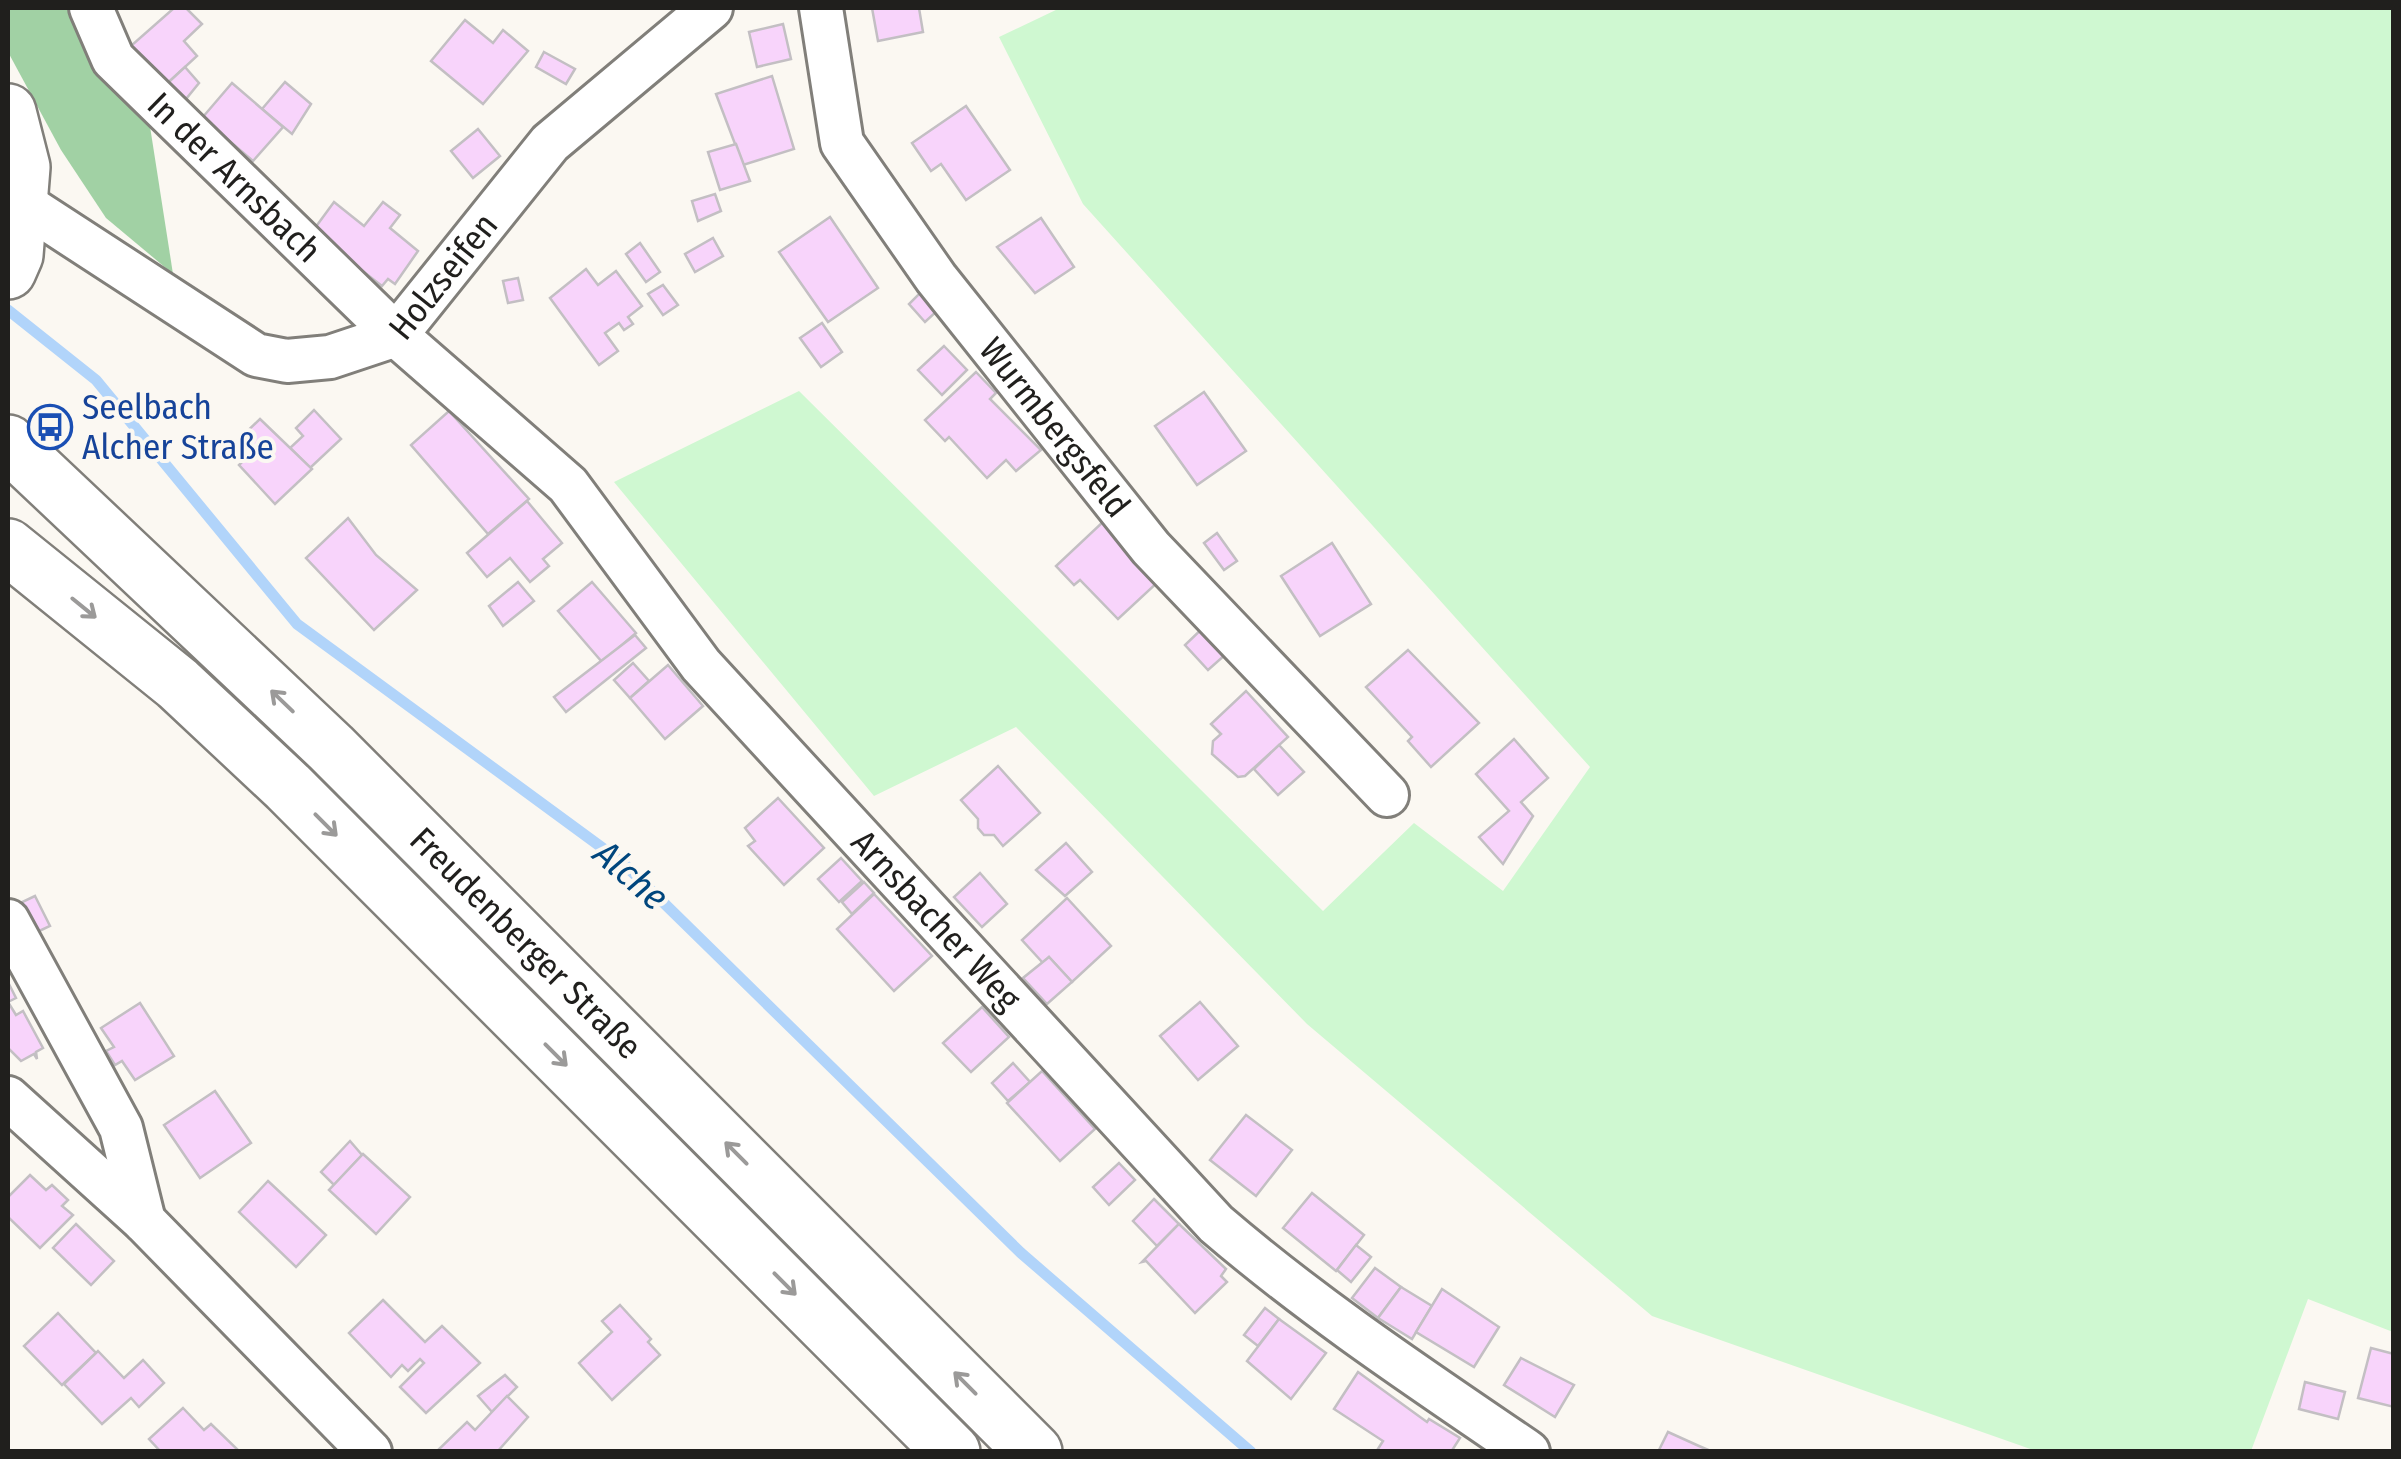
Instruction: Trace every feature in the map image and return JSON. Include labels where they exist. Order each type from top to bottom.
[{"type":"main road","points":[[8,112],[22,166],[13,237]]},
{"type":"main road","name":"Freudenberger Straße","points":[[8,444],[303,721],[1034,1452]]},
{"type":"main road","name":"Freudenberger Straße","points":[[8,548],[178,684],[288,787],[952,1452]]},
{"type":"street","name":"In der Arnsbach","points":[[91,8],[113,60],[396,335]]},
{"type":"street","name":"Holzseifen","points":[[13,237],[256,355],[288,361],[330,357],[396,335],[550,143],[711,8]]},
{"type":"street","name":"Wurmbergsfeld","points":[[821,8],[842,143],[936,278],[1151,548],[1388,794]]},
{"type":"street","name":"Arnsbacher Weg","points":[[396,335],[568,485],[701,665],[1216,1224],[1330,1316],[1528,1452]]},
{"type":"street","points":[[8,921],[121,1128],[144,1220]]},
{"type":"street","points":[[8,1098],[144,1220],[370,1452]]},
{"type":"green space","points":[[8,8],[69,8],[149,120],[173,274],[106,218],[61,150],[8,52]]},
{"type":"green space","points":[[1060,8],[2393,8],[2393,1332],[2308,1299],[2251,1451],[2036,1451],[1652,1316],[1307,1024],[1016,727],[874,796],[614,482],[799,391],[1323,911],[1414,823],[1503,891],[1590,767],[1083,204],[999,37]]},
{"type":"building","points":[[174,8],[186,8],[202,24],[184,41],[197,56],[159,91],[124,52]]},
{"type":"building","points":[[872,8],[919,8],[923,32],[878,41]]},
{"type":"building","points":[[465,20],[493,43],[503,30],[528,51],[483,104],[431,61]]},
{"type":"building","points":[[783,24],[791,59],[757,67],[749,32]]},
{"type":"building","points":[[544,52],[575,69],[566,84],[536,67]]},
{"type":"building","points":[[185,67],[199,83],[177,110],[159,91]]},
{"type":"building","points":[[772,76],[794,149],[743,165],[716,94]]},
{"type":"building","points":[[285,82],[311,104],[292,134],[262,109]]},
{"type":"building","points":[[232,83],[283,127],[253,161],[202,118]]},
{"type":"building","points":[[966,106],[1010,170],[966,200],[941,164],[931,171],[912,143]]},
{"type":"building","points":[[478,129],[500,156],[473,178],[451,151]]},
{"type":"building","points":[[736,144],[750,181],[720,190],[708,152]]},
{"type":"building","points":[[715,194],[721,211],[698,221],[692,201]]},
{"type":"building","points":[[334,202],[364,226],[383,202],[400,215],[390,228],[418,251],[395,284],[388,279],[382,286],[312,232]]},
{"type":"building","points":[[830,217],[878,288],[828,322],[779,252]]},
{"type":"building","points":[[1041,218],[1074,267],[1035,293],[997,247]]},
{"type":"building","points":[[713,238],[723,256],[695,272],[685,254]]},
{"type":"building","points":[[640,243],[660,272],[646,282],[626,254]]},
{"type":"building","points":[[586,269],[598,285],[616,271],[642,306],[628,317],[633,324],[624,330],[619,323],[605,333],[618,351],[599,365],[550,298]]},
{"type":"building","points":[[518,278],[523,300],[508,303],[503,281]]},
{"type":"building","points":[[663,285],[678,305],[663,315],[648,294]]},
{"type":"building","points":[[921,292],[937,311],[925,322],[909,304]]},
{"type":"building","points":[[822,323],[842,352],[821,367],[800,338]]},
{"type":"building","points":[[944,346],[967,370],[942,395],[918,370]]},
{"type":"building","points":[[976,372],[996,393],[990,399],[1041,450],[1016,471],[1006,460],[987,478],[949,437],[945,441],[925,420]]},
{"type":"building","points":[[1204,392],[1246,451],[1197,485],[1155,426]]},
{"type":"building","points":[[314,410],[341,439],[310,468],[290,448],[303,436],[296,428]]},
{"type":"building","points":[[449,411],[529,499],[488,534],[411,445]]},
{"type":"building","points":[[260,419],[312,469],[275,504],[239,465],[250,454],[237,441]]},
{"type":"building","points":[[527,501],[562,543],[543,559],[549,566],[530,582],[510,558],[487,577],[467,553]]},
{"type":"building","points":[[348,518],[376,555],[417,590],[374,630],[306,558]]},
{"type":"building","points":[[1106,519],[1159,581],[1118,619],[1080,580],[1074,585],[1056,566]]},
{"type":"building","points":[[1217,533],[1237,561],[1224,570],[1204,543]]},
{"type":"building","points":[[1332,543],[1371,604],[1320,636],[1281,576]]},
{"type":"building","points":[[518,582],[534,601],[503,626],[489,606]]},
{"type":"building","points":[[592,582],[636,633],[602,662],[558,611]]},
{"type":"building","points":[[1210,621],[1234,647],[1208,670],[1185,645]]},
{"type":"building","points":[[635,635],[646,648],[566,712],[554,697]]},
{"type":"building","points":[[1408,650],[1479,723],[1431,767],[1408,741],[1412,737],[1366,687]]},
{"type":"building","points":[[633,663],[649,681],[630,698],[614,680]]},
{"type":"building","points":[[668,665],[703,706],[665,739],[630,698]]},
{"type":"building","points":[[1246,691],[1288,737],[1245,776],[1238,777],[1212,754],[1213,741],[1221,734],[1211,724]]},
{"type":"building","points":[[1514,739],[1548,778],[1521,802],[1533,816],[1503,864],[1479,837],[1509,811],[1476,774]]},
{"type":"building","points":[[1279,745],[1304,772],[1278,795],[1254,769]]},
{"type":"building","points":[[998,766],[1040,813],[1003,846],[994,835],[984,835],[978,828],[978,819],[961,800]]},
{"type":"building","points":[[778,798],[824,848],[784,885],[748,846],[755,841],[745,828]]},
{"type":"building","points":[[1066,843],[1092,872],[1065,896],[1036,870]]},
{"type":"building","points":[[841,858],[862,881],[839,902],[818,879]]},
{"type":"building","points":[[980,873],[1007,904],[982,927],[954,897]]},
{"type":"building","points":[[864,882],[874,893],[852,914],[842,902]]},
{"type":"building","points":[[874,894],[932,956],[894,991],[837,929]]},
{"type":"building","points":[[35,896],[50,926],[35,933],[20,903]]},
{"type":"building","points":[[1067,898],[1111,946],[1072,982],[1049,957],[1043,963],[1022,940]]},
{"type":"building","points":[[1049,957],[1072,982],[1047,1004],[1023,978]]},
{"type":"building","points":[[8,982],[16,998],[8,1002]]},
{"type":"building","points":[[8,1002],[16,1015],[23,1011],[43,1048],[36,1052],[37,1059],[34,1054],[21,1061],[8,1048]]},
{"type":"building","points":[[1200,1002],[1238,1046],[1198,1080],[1160,1036]]},
{"type":"building","points":[[140,1003],[174,1056],[135,1080],[122,1061],[115,1065],[106,1051],[114,1047],[101,1028]]},
{"type":"building","points":[[982,1007],[1009,1037],[971,1072],[943,1043]]},
{"type":"building","points":[[1013,1063],[1030,1082],[1008,1101],[992,1083]]},
{"type":"building","points":[[1042,1071],[1095,1129],[1060,1161],[1007,1103]]},
{"type":"building","points":[[215,1091],[251,1143],[200,1178],[164,1125]]},
{"type":"building","points":[[1246,1115],[1292,1150],[1256,1196],[1210,1160]]},
{"type":"building","points":[[350,1141],[362,1155],[334,1185],[321,1172]]},
{"type":"building","points":[[363,1154],[410,1197],[376,1234],[329,1190]]},
{"type":"building","points":[[1119,1163],[1135,1180],[1109,1205],[1093,1187]]},
{"type":"building","points":[[30,1175],[46,1190],[52,1185],[68,1200],[62,1206],[73,1215],[40,1248],[8,1217],[8,1197]]},
{"type":"building","points":[[268,1181],[326,1235],[296,1267],[239,1212]]},
{"type":"building","points":[[1312,1193],[1364,1235],[1336,1271],[1283,1228]]},
{"type":"building","points":[[1154,1199],[1179,1224],[1157,1246],[1133,1221]]},
{"type":"building","points":[[76,1224],[114,1261],[91,1285],[53,1248]]},
{"type":"building","points":[[1179,1224],[1226,1269],[1221,1276],[1227,1282],[1195,1313],[1146,1261],[1142,1262]]},
{"type":"building","points":[[1356,1245],[1371,1257],[1351,1282],[1337,1270]]},
{"type":"building","points":[[1375,1268],[1401,1287],[1378,1318],[1352,1298]]},
{"type":"building","points":[[1401,1287],[1432,1306],[1412,1339],[1378,1318]]},
{"type":"building","points":[[1442,1289],[1499,1327],[1474,1367],[1416,1332]]},
{"type":"building","points":[[383,1300],[425,1342],[442,1326],[480,1363],[426,1413],[400,1387],[424,1363],[420,1359],[408,1371],[402,1365],[391,1377],[349,1333]]},
{"type":"building","points":[[620,1305],[660,1355],[612,1400],[579,1363],[612,1332],[602,1321]]},
{"type":"building","points":[[1265,1308],[1279,1319],[1258,1346],[1244,1335]]},
{"type":"building","points":[[58,1313],[96,1353],[62,1385],[24,1346]]},
{"type":"building","points":[[1279,1319],[1326,1353],[1291,1399],[1247,1361]]},
{"type":"building","points":[[2371,1348],[2394,1354],[2394,1407],[2358,1398]]},
{"type":"building","points":[[98,1351],[124,1378],[143,1360],[164,1383],[139,1407],[131,1398],[102,1424],[64,1384]]},
{"type":"building","points":[[1521,1358],[1574,1385],[1555,1417],[1504,1385]]},
{"type":"building","points":[[1358,1372],[1427,1422],[1429,1419],[1460,1438],[1451,1452],[1376,1452],[1383,1441],[1334,1409]]},
{"type":"building","points":[[505,1375],[517,1387],[492,1412],[478,1396]]},
{"type":"building","points":[[2305,1382],[2345,1392],[2338,1419],[2299,1409]]},
{"type":"building","points":[[507,1396],[528,1417],[497,1452],[437,1451],[467,1422],[475,1430]]},
{"type":"building","points":[[183,1408],[204,1430],[211,1424],[238,1450],[161,1452],[149,1439]]},
{"type":"building","points":[[1668,1432],[1699,1446],[1713,1452],[1658,1452]]},
{"type":"waterway","name":"Alche","points":[[8,310],[96,380],[297,624],[623,863],[1021,1253],[1251,1452]]},
{"type":"place","name":"Seelbach Alcher Straße","points":[[50,427]]}]
